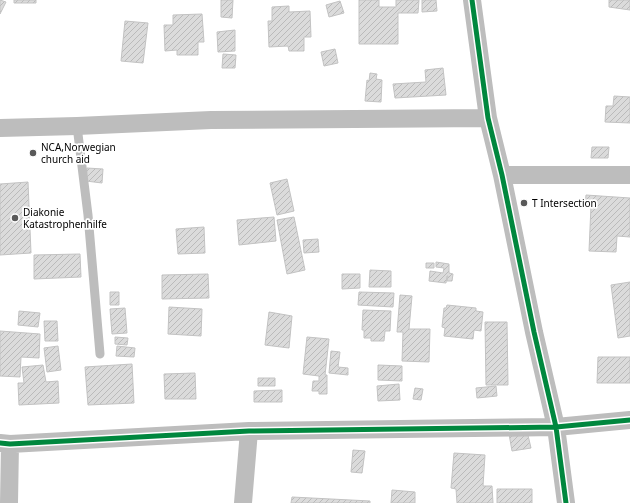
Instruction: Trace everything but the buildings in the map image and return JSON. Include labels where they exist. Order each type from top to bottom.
[{"type":"street","points":[[472,0],[488,118],[502,175],[534,332],[556,427],[566,503]]},
{"type":"street","points":[[0,128],[211,120],[488,118]]},
{"type":"street","points":[[502,175],[630,175]]},
{"type":"street","points":[[9,503],[5,443],[249,431],[556,427],[630,420]]},
{"type":"street","points":[[243,503],[249,431]]},
{"type":"lane","points":[[77,126],[88,215],[100,354]]},
{"type":"cycle path","points":[[472,0],[488,118],[502,175],[534,332],[556,427],[566,503]]},
{"type":"cycle path","points":[[0,443],[10,444],[249,431],[556,427],[630,420]]},
{"type":"place","name":"NCA,Norwegian church aid","points":[[33,153]]},
{"type":"place","name":"T Intersection","points":[[524,203]]},
{"type":"place","name":"Diakonie Katastrophenhilfe","points":[[15,218]]}]
